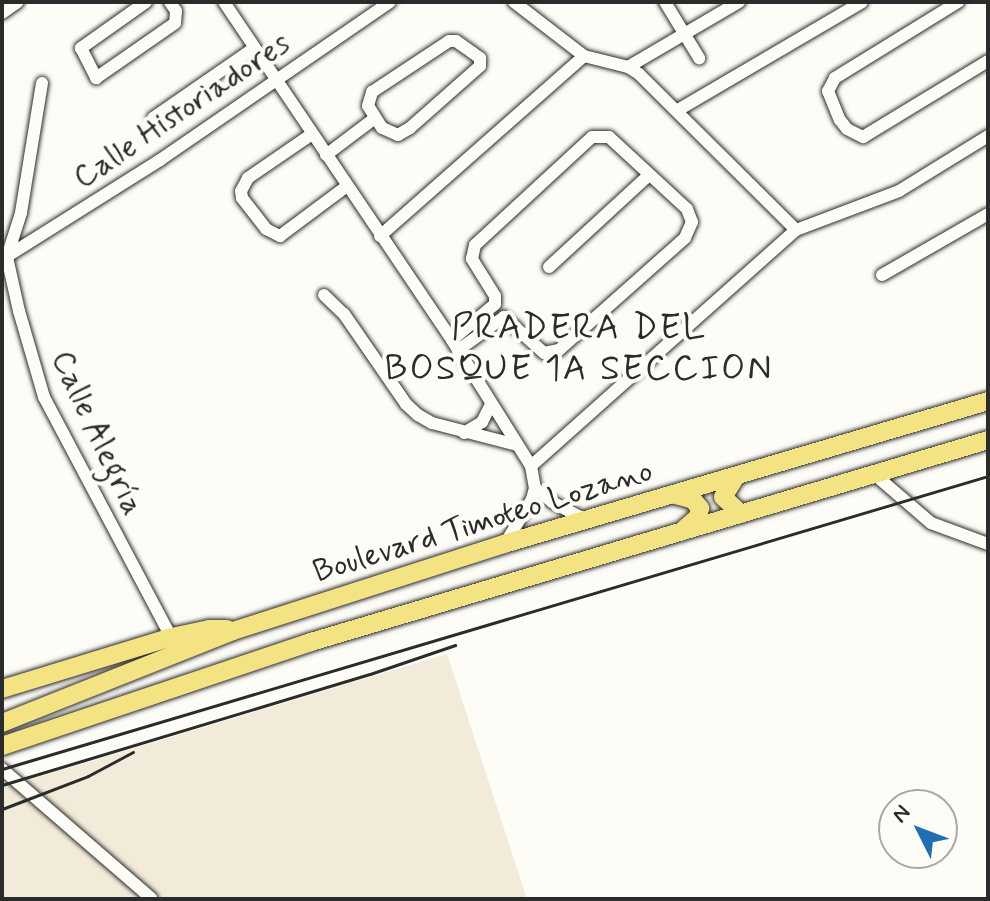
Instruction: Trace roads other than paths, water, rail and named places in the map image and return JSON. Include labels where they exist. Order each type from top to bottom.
[{"type":"main road","name":"Boulevard Timoteo Lozano","points":[[2,723],[175,646],[233,631],[504,544],[589,522],[988,401]]},
{"type":"main road","name":"Boulevard Timoteo Lozano","points":[[2,746],[224,669],[988,440]]},
{"type":"main road","points":[[735,478],[723,497],[741,514]]},
{"type":"main road","points":[[676,495],[693,500],[700,508],[698,517],[682,530]]},
{"type":"main road","points":[[2,689],[175,646]]},
{"type":"street","points":[[2,13],[18,2]]},
{"type":"street","points":[[146,2],[81,48],[96,78],[175,23],[173,3]]},
{"type":"street","points":[[224,2],[455,345],[531,466],[535,488],[523,518],[504,544]]},
{"type":"street","name":"Calle Historiadores","points":[[4,258],[390,2]]},
{"type":"street","points":[[514,2],[584,56],[628,67],[678,110],[796,230]]},
{"type":"street","points":[[665,2],[699,58]]},
{"type":"street","points":[[628,67],[739,2]]},
{"type":"street","points":[[678,110],[862,2]]},
{"type":"street","points":[[958,2],[835,78],[828,91],[840,120],[847,129],[863,137],[988,61]]},
{"type":"street","points":[[449,41],[456,41],[480,58],[480,66],[398,135],[382,128],[375,118],[367,101],[372,92],[449,41]]},
{"type":"street","points":[[153,118],[254,48]]},
{"type":"street","points":[[380,236],[584,56]]},
{"type":"street","points":[[4,258],[21,213],[42,83]]},
{"type":"street","points":[[326,155],[375,118]]},
{"type":"street","points":[[312,134],[248,178],[242,185],[242,198],[266,229],[283,235],[347,186]]},
{"type":"street","points":[[531,466],[796,230],[899,191],[988,136]]},
{"type":"street","points":[[592,137],[609,137],[690,215],[692,222],[685,238],[553,354],[540,351],[504,317],[455,345],[495,304],[495,296],[472,259],[475,245],[592,137]]},
{"type":"street","points":[[549,267],[649,175]]},
{"type":"street","points":[[882,275],[988,214]]},
{"type":"street","name":"Calle Alegría","points":[[4,258],[44,397],[175,646]]},
{"type":"street","points":[[324,295],[344,314],[406,404],[432,423],[517,445]]},
{"type":"street","points":[[464,433],[482,422],[491,404]]},
{"type":"street","points":[[874,474],[931,523],[988,544]]},
{"type":"street","points":[[535,488],[552,502],[589,522]]},
{"type":"street","points":[[2,769],[152,899]]},
{"type":"railway","points":[[2,769],[988,476]]},
{"type":"railway","points":[[2,785],[370,674],[455,645]]},
{"type":"railway","points":[[2,809],[88,776],[133,752]]},
{"type":"district","name":"PRADERA DEL BOSQUE 1A SECCION","points":[[579,348]]}]
